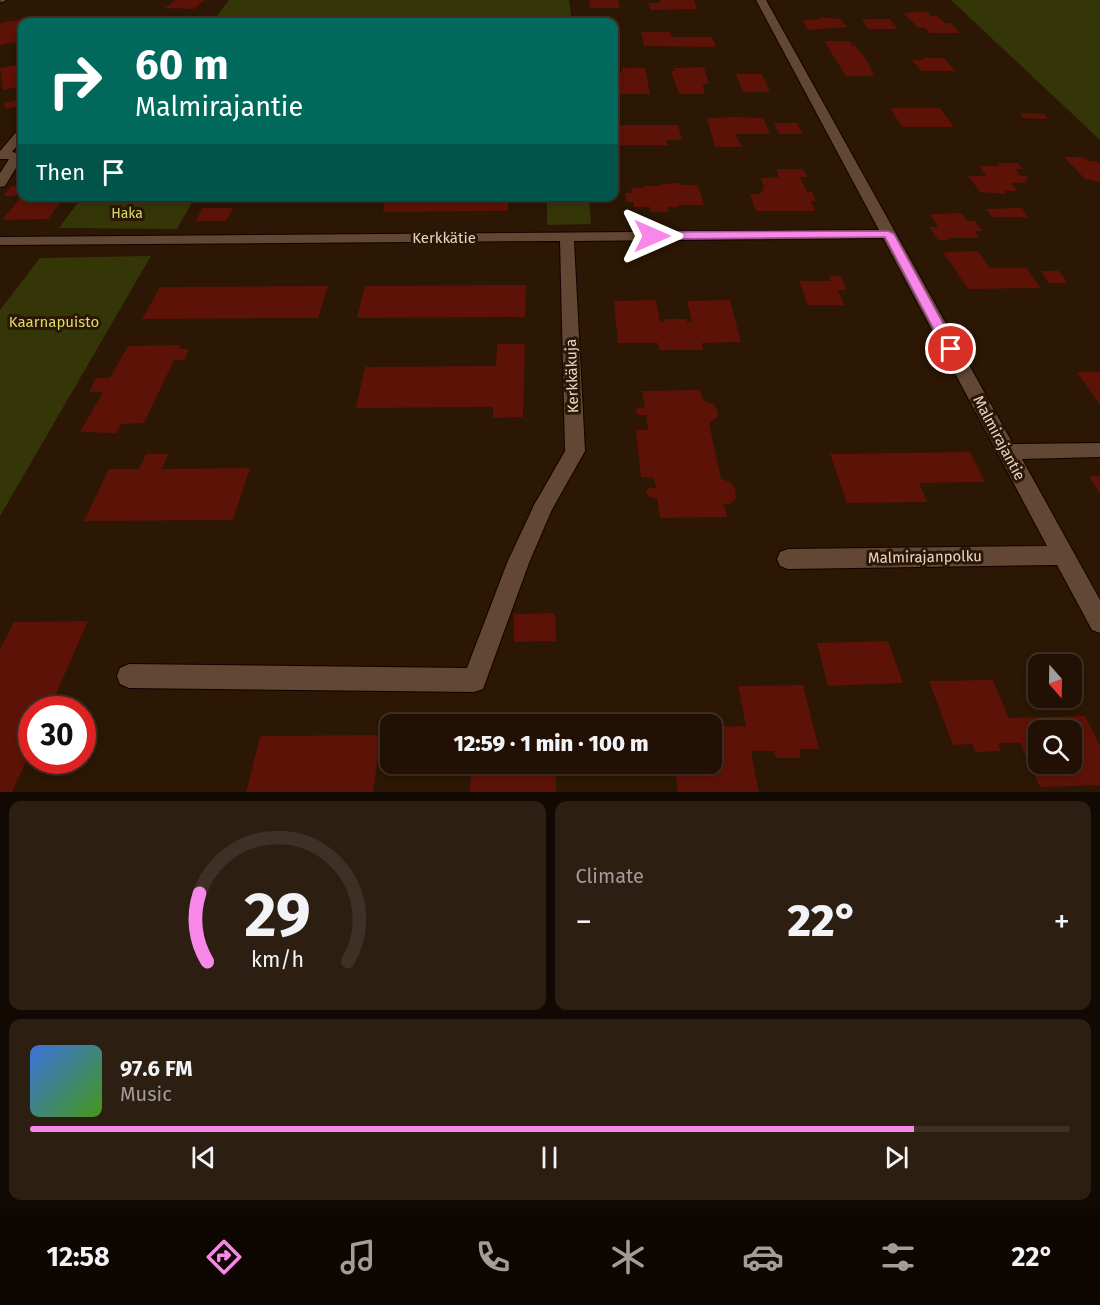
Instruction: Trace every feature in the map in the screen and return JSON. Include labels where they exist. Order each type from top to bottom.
[{"type":"street","name":"Malmirajantie","points":[[761,0],[1100,622]]},
{"type":"street","points":[[2,155],[18,137]]},
{"type":"street","points":[[0,183],[17,157],[2,155]]},
{"type":"street","name":"Kerkkätie","points":[[0,241],[888,234]]},
{"type":"street","name":"Kerkkäkuja","points":[[129,676],[474,680],[518,563],[543,507],[574,451],[567,237]]},
{"type":"street","points":[[1007,452],[1100,450]]},
{"type":"street","name":"Malmirajanpolku","points":[[788,558],[1062,555]]},
{"type":"green space","points":[[229,0],[569,0],[571,18],[215,18]]},
{"type":"green space","points":[[951,0],[1100,0],[1100,140]]},
{"type":"green space","name":"Haka","points":[[79,201],[193,201],[177,229],[59,228]]},
{"type":"green space","points":[[547,201],[589,201],[591,224],[547,225]]},
{"type":"green space","name":"Kaarnapuisto","points":[[151,256],[0,516],[0,310],[40,258]]},
{"type":"building","points":[[175,0],[205,0],[194,9],[165,8]]},
{"type":"building","points":[[589,0],[618,0],[620,8],[590,8]]},
{"type":"building","points":[[660,0],[694,0],[697,9],[650,10],[648,3],[661,3]]},
{"type":"building","points":[[928,12],[945,23],[951,23],[960,33],[930,33],[925,28],[919,28],[904,14]]},
{"type":"building","points":[[820,17],[840,19],[847,27],[808,30],[803,20],[822,19]]},
{"type":"building","points":[[862,19],[890,19],[898,29],[869,29]]},
{"type":"building","points":[[18,20],[18,42],[0,45],[0,23]]},
{"type":"building","points":[[641,32],[670,32],[672,37],[712,37],[716,47],[644,46]]},
{"type":"building","points":[[824,41],[850,41],[868,62],[874,76],[846,76]]},
{"type":"building","points":[[923,58],[944,58],[955,71],[922,71],[912,60],[924,60]]},
{"type":"building","points":[[18,65],[18,87],[3,90],[0,68]]},
{"type":"building","points":[[704,67],[709,84],[703,84],[704,94],[679,94],[671,71],[675,71],[674,68]]},
{"type":"building","points":[[621,68],[645,68],[650,94],[618,94],[618,72],[622,72]]},
{"type":"building","points":[[736,74],[762,74],[770,92],[743,92]]},
{"type":"building","points":[[18,100],[18,106],[5,109],[4,103]]},
{"type":"building","points":[[890,108],[940,108],[954,127],[902,127]]},
{"type":"building","points":[[1020,113],[1044,114],[1048,119],[1023,118]]},
{"type":"building","points":[[707,118],[763,118],[770,134],[735,134],[742,147],[715,147]]},
{"type":"building","points":[[774,123],[797,123],[803,134],[779,134]]},
{"type":"building","points":[[618,125],[678,125],[682,140],[666,140],[668,145],[618,145]]},
{"type":"building","points":[[1064,157],[1083,157],[1088,161],[1096,161],[1100,165],[1100,182],[1085,179]]},
{"type":"building","points":[[998,163],[1018,163],[1023,169],[1015,169],[1029,180],[1024,180],[1027,183],[1011,183],[1018,191],[1004,191],[1007,194],[980,192],[968,176],[986,176],[979,166],[1000,166]]},
{"type":"building","points":[[776,169],[803,169],[807,177],[800,177],[807,192],[812,192],[816,201],[811,201],[815,211],[756,211],[750,194],[760,194],[764,187],[761,178],[779,177]]},
{"type":"building","points":[[681,183],[682,185],[698,185],[704,205],[678,205],[679,207],[667,207],[668,212],[651,212],[650,207],[634,207],[634,202],[627,202],[625,193],[632,193],[631,188]]},
{"type":"building","points":[[18,185],[15,196],[3,196],[11,186]]},
{"type":"building","points":[[18,201],[61,201],[48,219],[2,220]]},
{"type":"building","points":[[385,201],[508,201],[508,211],[383,212]]},
{"type":"building","points":[[203,208],[233,208],[226,221],[195,221]]},
{"type":"building","points":[[1022,208],[1028,217],[992,217],[986,209]]},
{"type":"building","points":[[962,213],[967,221],[975,221],[982,231],[974,231],[979,238],[938,240],[929,227],[938,227],[930,214]]},
{"type":"building","points":[[978,251],[990,268],[1026,268],[1041,288],[968,289],[943,252]]},
{"type":"building","points":[[1041,271],[1059,271],[1068,283],[1049,283]]},
{"type":"building","points":[[829,276],[841,276],[847,290],[838,290],[844,305],[808,305],[799,281],[831,281]]},
{"type":"building","points":[[526,285],[525,317],[357,318],[365,286]]},
{"type":"building","points":[[328,286],[318,318],[142,319],[160,287]]},
{"type":"building","points":[[656,300],[660,322],[665,322],[665,319],[686,319],[687,322],[692,322],[687,301],[730,300],[741,342],[702,343],[703,350],[659,350],[658,343],[618,343],[614,301]]},
{"type":"building","points":[[497,344],[525,344],[523,417],[493,418],[493,407],[356,408],[365,367],[496,366]]},
{"type":"building","points":[[181,345],[179,349],[189,349],[184,360],[174,360],[144,423],[121,424],[116,433],[80,432],[103,392],[89,392],[96,378],[110,378],[128,346]]},
{"type":"building","points":[[1077,372],[1100,372],[1100,405]]},
{"type":"building","points":[[700,390],[703,401],[714,404],[718,413],[717,418],[709,422],[713,442],[721,479],[730,482],[735,488],[736,498],[730,504],[724,504],[727,517],[660,518],[657,498],[650,497],[646,493],[648,488],[656,488],[654,478],[641,477],[636,430],[648,430],[646,415],[639,415],[635,412],[637,408],[645,407],[642,391]]},
{"type":"building","points":[[970,452],[985,482],[919,483],[927,502],[847,503],[830,454]]},
{"type":"building","points":[[146,454],[168,454],[162,469],[250,468],[233,520],[84,521],[109,469],[139,469]]},
{"type":"building","points":[[1089,476],[1100,476],[1100,494]]},
{"type":"building","points":[[555,613],[556,641],[514,642],[514,614]]},
{"type":"building","points":[[88,621],[55,696],[18,696],[18,774],[20,774],[12,792],[0,792],[0,649],[14,622]]},
{"type":"building","points":[[888,641],[903,683],[828,686],[817,643]]},
{"type":"building","points":[[993,680],[1009,718],[1085,716],[1100,746],[1100,785],[1040,787],[1034,774],[1082,774],[1082,720],[1028,720],[1028,761],[1020,743],[998,743],[1001,751],[976,752],[972,744],[953,745],[929,681]]},
{"type":"building","points":[[803,685],[819,749],[799,749],[801,758],[776,758],[774,751],[751,751],[759,792],[678,792],[675,774],[722,774],[722,727],[746,726],[738,686]]},
{"type":"building","points":[[380,735],[373,792],[246,792],[260,736]]},
{"type":"building","points":[[471,774],[556,774],[556,792],[470,792]]},
{"type":"route","points":[[652,236],[888,234],[951,349]]}]
